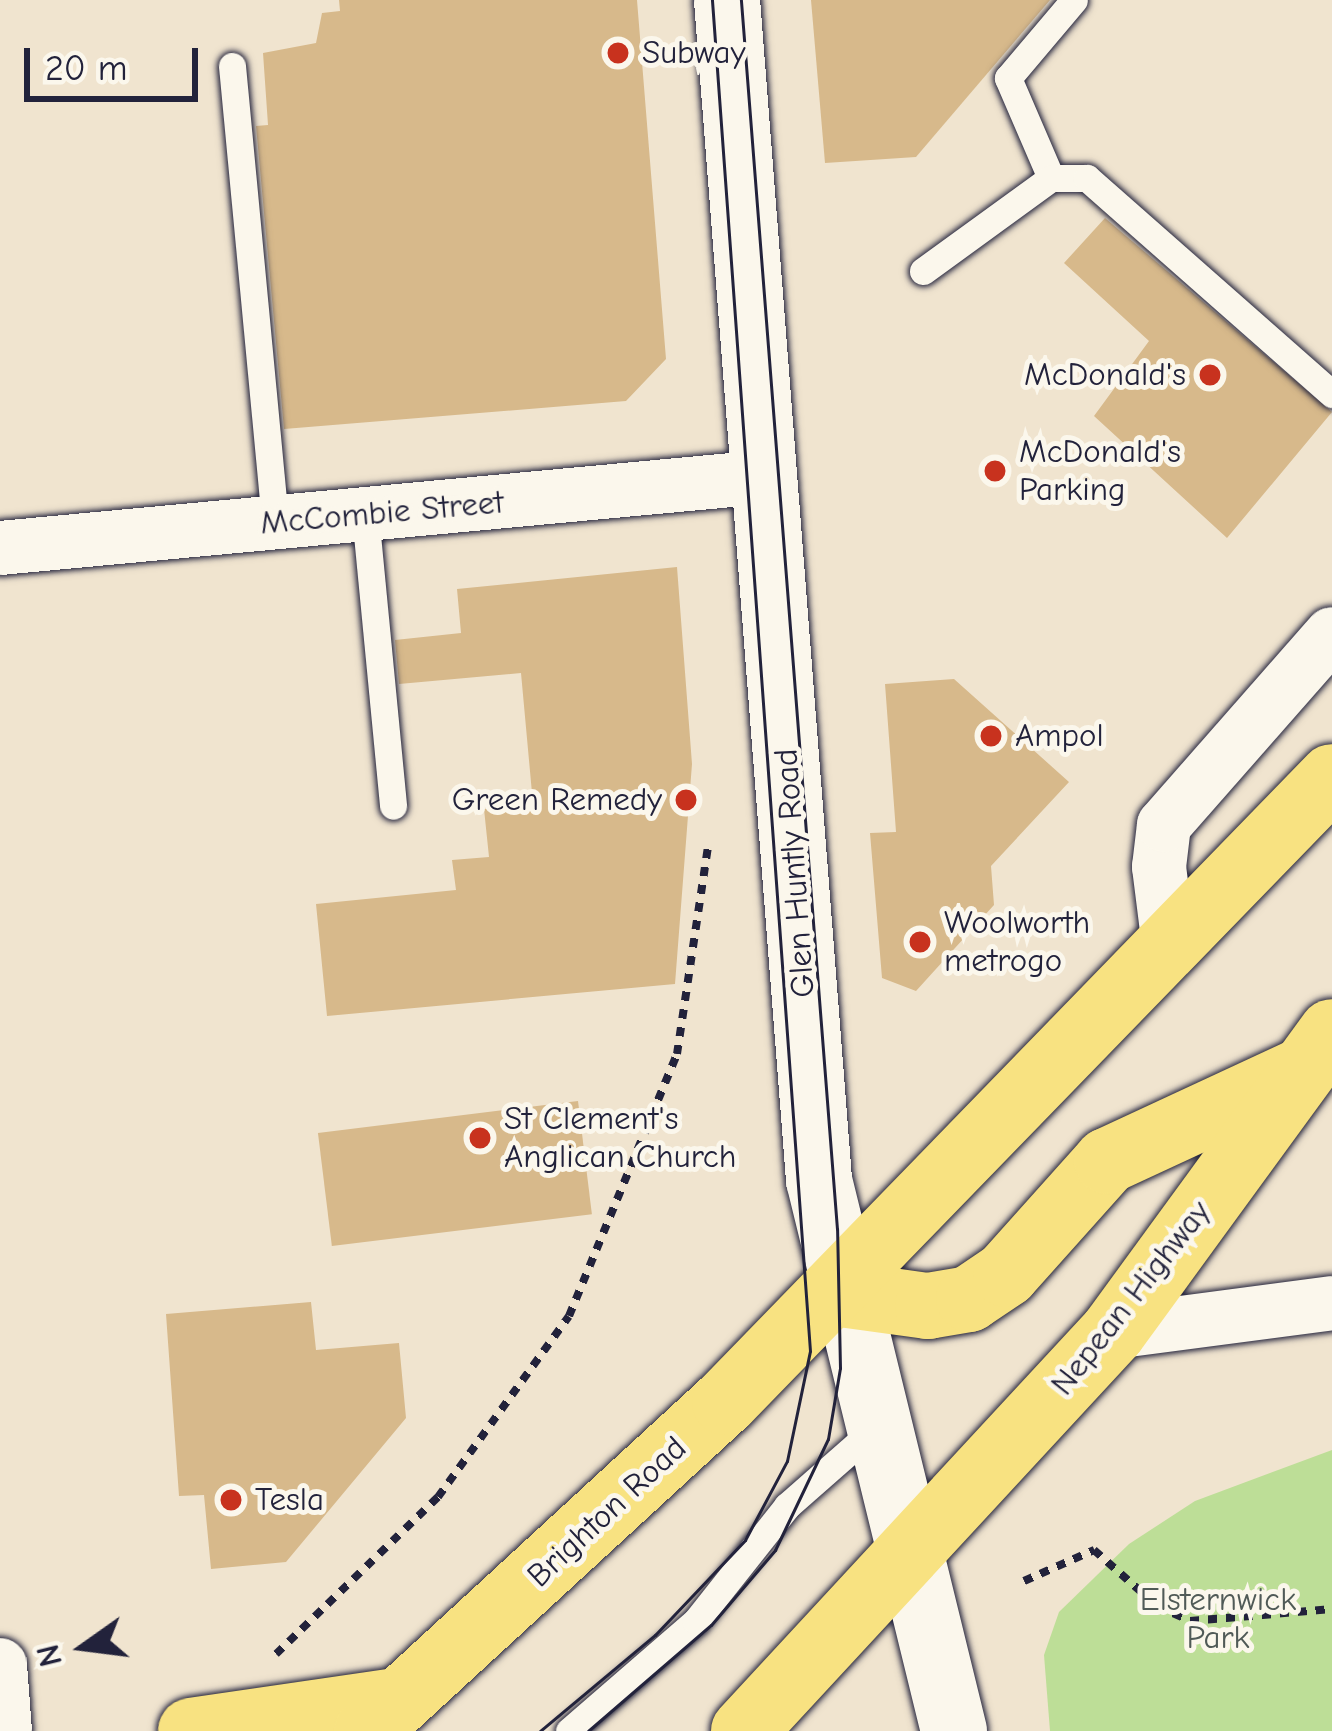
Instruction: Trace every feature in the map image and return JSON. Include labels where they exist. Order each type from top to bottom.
[{"type":"main road","points":[[840,1289],[1332,777]]},
{"type":"main road","points":[[840,1289],[928,1306],[969,1299],[1006,1274],[1107,1161],[1317,1051]]},
{"type":"main road","name":"Nepean Highway","points":[[915,1552],[1113,1332],[1317,1051]]},
{"type":"main road","name":"Brighton Road","points":[[382,1716],[610,1513],[840,1289]]},
{"type":"main road","points":[[745,1731],[915,1552]]},
{"type":"main road","points":[[191,1731],[382,1716]]},
{"type":"street","name":"Glen Huntly Road","points":[[727,0],[819,1180],[840,1289],[915,1552],[955,1731]]},
{"type":"street","name":"McCombie Street","points":[[0,548],[764,477]]},
{"type":"street","points":[[1169,946],[1159,867],[1164,825],[1332,634]]},
{"type":"street","points":[[1113,1332],[1332,1303]]},
{"type":"street","points":[[0,1665],[5,1731]]},
{"type":"lane","points":[[1052,178],[1008,78],[1074,0]]},
{"type":"lane","points":[[232,66],[275,522]]},
{"type":"lane","points":[[922,271],[1052,178],[1087,178],[1332,394]]},
{"type":"lane","points":[[365,514],[393,806]]},
{"type":"lane","points":[[568,1731],[697,1621],[800,1492],[878,1426]]},
{"type":"path","points":[[259,1670],[438,1496],[569,1316],[677,1054],[709,841]]},
{"type":"path","points":[[1024,1581],[1094,1550],[1157,1606],[1190,1621],[1332,1609]]},
{"type":"green space","name":"Elsternwick Park","points":[[1332,1450],[1332,1731],[1050,1731],[1044,1655],[1059,1612],[1129,1544],[1195,1501]]},
{"type":"building","points":[[339,0],[637,0],[666,359],[626,401],[284,429],[256,126],[268,125],[263,53],[316,43],[322,13],[340,11]]},
{"type":"building","points":[[811,0],[1050,0],[916,157],[825,163]]},
{"type":"building","name":"McDonald's","points":[[1105,218],[1332,412],[1227,538],[1094,416],[1149,341],[1064,263]]},
{"type":"building","points":[[677,567],[692,764],[675,984],[327,1016],[316,904],[456,890],[452,860],[489,857],[484,809],[533,804],[521,673],[399,684],[395,640],[461,633],[457,589]]},
{"type":"building","points":[[954,679],[1069,782],[991,866],[994,905],[916,991],[882,978],[870,833],[896,832],[885,684]]},
{"type":"building","points":[[578,1101],[592,1214],[332,1246],[318,1133]]},
{"type":"building","points":[[311,1302],[316,1350],[399,1343],[406,1418],[286,1562],[211,1569],[204,1495],[179,1496],[166,1314]]},
{"type":"tram line","points":[[540,1731],[655,1635],[745,1540],[787,1461],[810,1351],[712,0]]},
{"type":"tram line","points":[[588,1731],[711,1625],[775,1550],[828,1439],[840,1368],[837,1229],[741,0]]},
{"type":"place","name":"Subway","points":[[618,53]]},
{"type":"place","name":"McDonald's","points":[[1210,375]]},
{"type":"place","name":"McDonald's Parking","points":[[995,471]]},
{"type":"place","name":"Ampol","points":[[991,736]]},
{"type":"place","name":"Green Remedy","points":[[686,800]]},
{"type":"place","name":"Woolworth metrogo","points":[[920,942]]},
{"type":"place","name":"St Clement's Anglican Church","points":[[480,1138]]},
{"type":"place","name":"Tesla","points":[[231,1500]]}]
